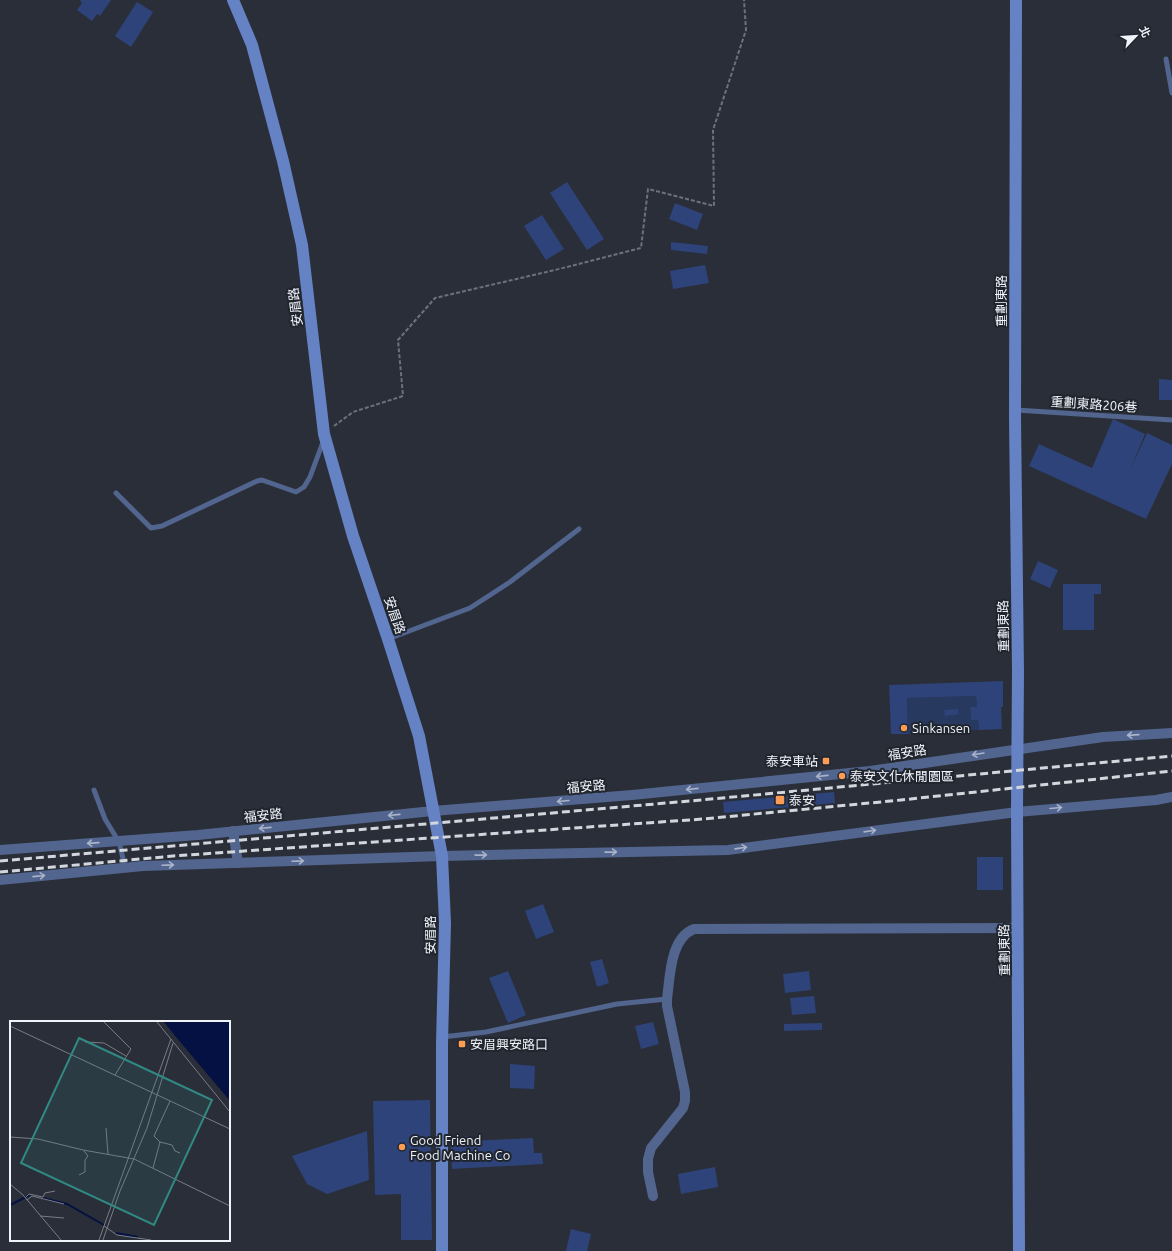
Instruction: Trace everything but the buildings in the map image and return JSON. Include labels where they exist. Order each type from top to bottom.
[{"type":"street","name":"安眉路","points":[[233,0],[252,45],[283,161],[302,245],[324,436],[353,536],[419,736],[442,856],[445,923],[442,1037],[442,1251]]},
{"type":"street","name":"重劃東路","points":[[1016,0],[1015,410],[1018,671],[1017,928],[1019,1251]]},
{"type":"street","name":"福安路","points":[[0,850],[119,842],[433,811],[632,795],[870,771],[1103,737],[1172,733]]},
{"type":"street","points":[[0,880],[125,867],[442,856],[728,850],[1017,812],[1156,800],[1172,797]]},
{"type":"street","points":[[233,831],[238,863]]},
{"type":"street","points":[[652,1196],[648,1172],[648,1159],[651,1148],[683,1108],[685,1101],[685,1092],[667,1006],[667,999],[673,956],[682,937],[687,932],[694,929],[1017,928]]},
{"type":"lane","points":[[1166,59],[1172,94]]},
{"type":"lane","name":"重劃東路206巷","points":[[1015,410],[1172,420]]},
{"type":"lane","points":[[116,492],[151,528],[162,526],[257,481],[262,480],[296,492],[304,487],[310,477],[324,436]]},
{"type":"lane","points":[[388,639],[470,608],[510,582],[579,529]]},
{"type":"lane","points":[[94,790],[105,819],[119,842],[125,867]]},
{"type":"lane","points":[[442,1037],[486,1032],[617,1004],[667,999]]},
{"type":"path","points":[[324,436],[353,412],[403,396],[398,340],[435,298],[641,248],[648,189],[714,206],[713,130],[746,30],[744,0]]},
{"type":"shaded area","points":[[976,696],[977,707],[970,708],[971,720],[978,720],[979,730],[908,734],[907,698]]},
{"type":"railway","points":[[0,861],[701,800],[1172,756]]},
{"type":"railway","points":[[0,872],[173,856],[703,819],[901,800],[1172,771]]},
{"type":"place","name":"Sinkansen","points":[[904,728]]},
{"type":"place","name":"泰安車站","points":[[826,761]]},
{"type":"place","name":"泰安文化休閒園區","points":[[842,776]]},
{"type":"place","name":"泰安","points":[[780,800]]},
{"type":"place","name":"安眉興安路口","points":[[462,1044]]},
{"type":"place","name":"Good Friend Food Machine Co","points":[[402,1147]]}]
